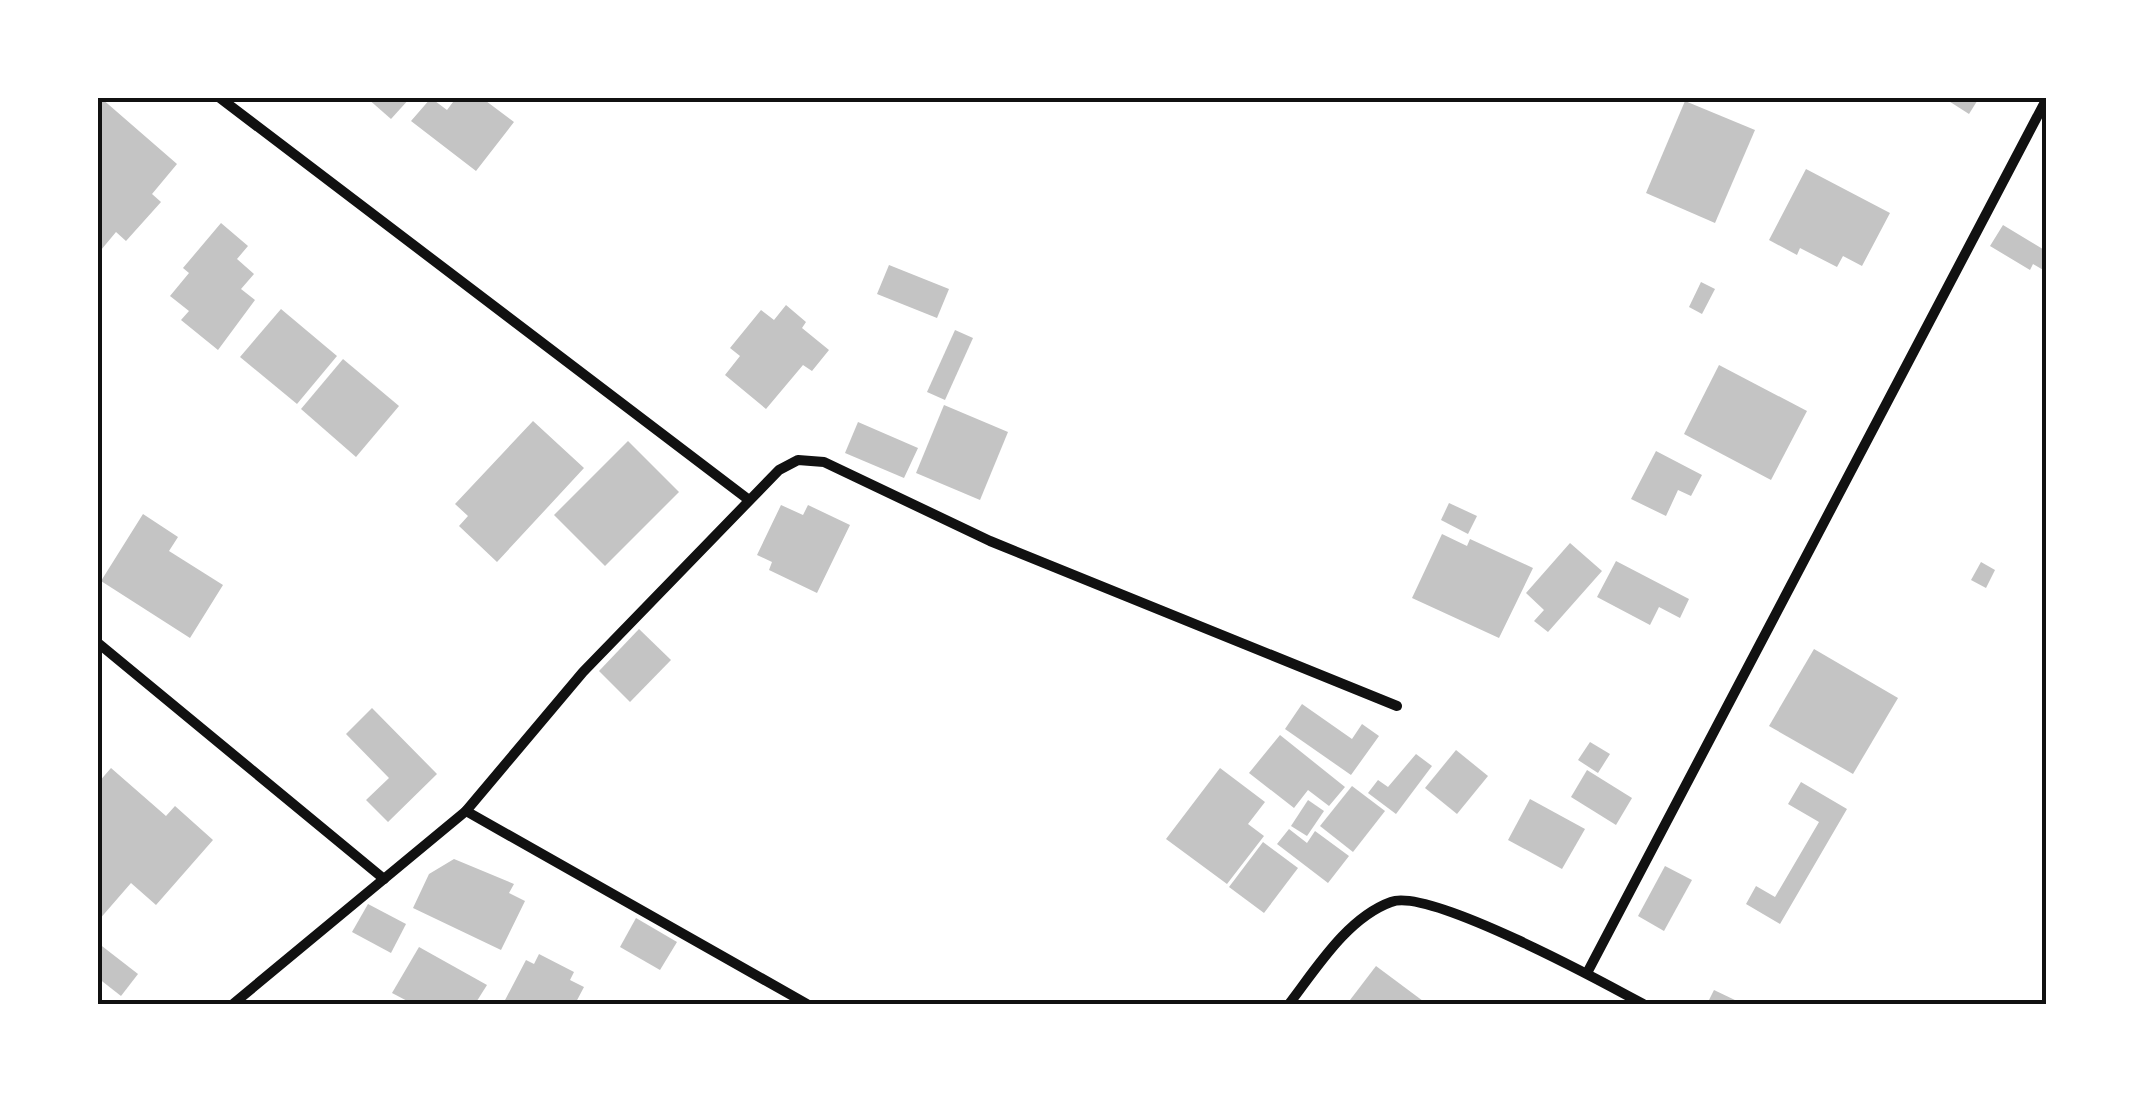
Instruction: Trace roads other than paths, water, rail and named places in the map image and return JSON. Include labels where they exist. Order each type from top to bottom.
[{"type":"street","points":[[220,98],[749,500]]},
{"type":"street","points":[[1587,973],[2046,100]]},
{"type":"street","points":[[233,1004],[466,811],[583,672],[779,470],[798,460],[824,462],[990,541],[1398,706]]},
{"type":"street","points":[[98,643],[384,879]]},
{"type":"street","points":[[466,811],[807,1004]]},
{"type":"street","points":[[1290,1004],[1332,948],[1392,901],[1423,900],[1587,973],[1643,1004]]}]
